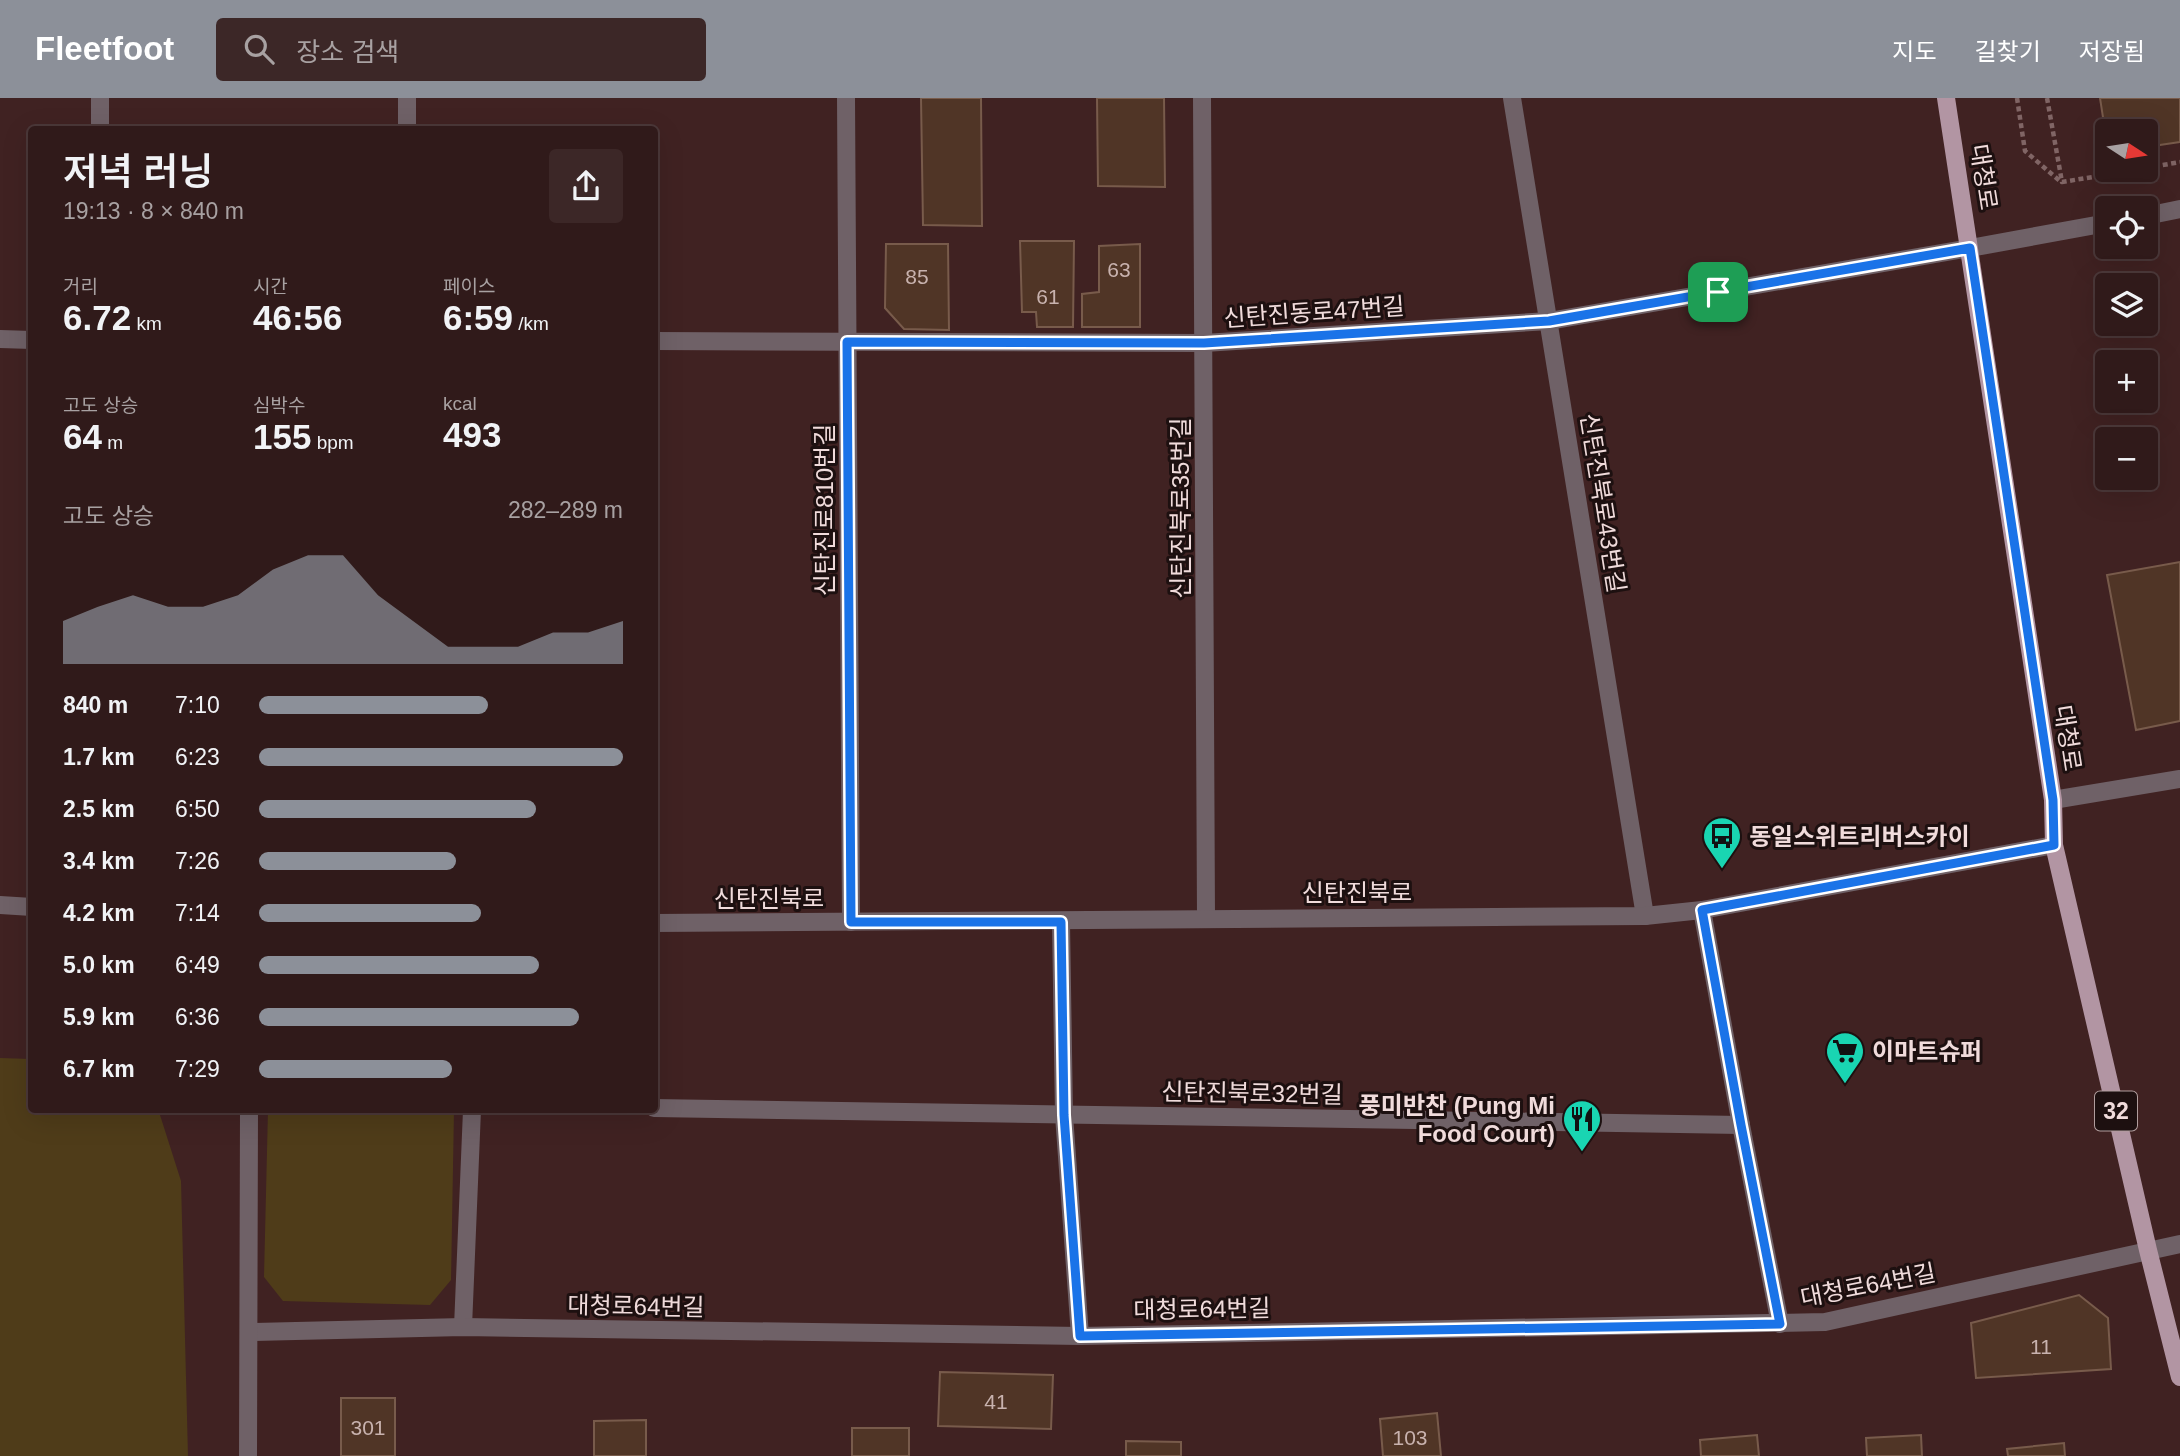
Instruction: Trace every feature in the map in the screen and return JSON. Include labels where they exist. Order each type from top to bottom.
[{"type":"main road","name":"대청로","points":[[1946,98],[2053,800],[2054,845],[2180,1377]]},
{"type":"street","points":[[100,98],[100,126]]},
{"type":"street","points":[[407,98],[407,126]]},
{"type":"street","name":"신탄진로810번길","points":[[846,98],[851,922]]},
{"type":"street","name":"신탄진북로35번길","points":[[1202,98],[1206,917]]},
{"type":"street","name":"신탄진북로43번길","points":[[1511,98],[1645,916]]},
{"type":"street","points":[[2158,214],[2180,209]]},
{"type":"street","name":"신탄진동로47번길","points":[[658,341],[1204,343],[1549,321],[2095,225]]},
{"type":"street","points":[[0,340],[28,340]]},
{"type":"street","points":[[2053,800],[2180,779]]},
{"type":"street","name":"신탄진북로","points":[[658,923],[1061,922],[1206,917],[1645,916],[1702,910],[2054,845]]},
{"type":"street","points":[[0,905],[28,907]]},
{"type":"street","points":[[1702,910],[1780,1324]]},
{"type":"street","points":[[1061,922],[1064,1115],[1080,1336]]},
{"type":"street","name":"신탄진북로32번길","points":[[658,1108],[1741,1125]]},
{"type":"street","points":[[248,1113],[248,1456]]},
{"type":"street","points":[[463,1327],[472,1113]]},
{"type":"street","name":"대청로64번길","points":[[248,1332],[463,1327],[1080,1336],[1825,1322],[2180,1244]]},
{"type":"path","points":[[2017,98],[2025,151],[2062,182],[2095,177]]},
{"type":"path","points":[[2049,98],[2062,182]]},
{"type":"path","points":[[2158,166],[2180,162]]},
{"type":"shaded area","points":[[0,1058],[28,1059],[28,1113],[160,1115],[181,1181],[188,1456],[0,1456]]},
{"type":"shaded area","points":[[268,1113],[454,1113],[451,1280],[430,1305],[283,1301],[264,1277]]},
{"type":"building","points":[[921,98],[981,98],[982,226],[923,225]]},
{"type":"building","points":[[1097,98],[1164,98],[1165,187],[1098,186]]},
{"type":"building","points":[[2100,98],[2180,98],[2180,142],[2158,145],[2158,119],[2103,119]]},
{"type":"building","points":[[1020,241],[1074,241],[1073,327],[1037,327],[1036,312],[1022,312]]},
{"type":"building","points":[[886,244],[948,244],[949,330],[904,329],[885,308]]},
{"type":"building","points":[[1140,244],[1140,327],[1082,327],[1082,294],[1099,292],[1099,246]]},
{"type":"building","points":[[2180,562],[2180,721],[2136,730],[2107,575]]},
{"type":"building","points":[[2079,1295],[2108,1318],[2111,1369],[1976,1378],[1971,1323]]},
{"type":"building","points":[[940,1372],[1053,1375],[1051,1429],[938,1426]]},
{"type":"building","points":[[341,1398],[395,1398],[395,1456],[341,1456]]},
{"type":"building","points":[[1437,1413],[1441,1456],[1383,1456],[1380,1419]]},
{"type":"building","points":[[646,1420],[646,1456],[594,1456],[594,1421]]},
{"type":"building","points":[[852,1428],[909,1428],[909,1456],[852,1456]]},
{"type":"building","points":[[1757,1435],[1759,1456],[1701,1456],[1700,1440]]},
{"type":"building","points":[[1921,1435],[1922,1456],[1867,1456],[1866,1438]]},
{"type":"building","points":[[1126,1441],[1181,1442],[1181,1456],[1126,1456]]},
{"type":"building","points":[[2064,1443],[2065,1456],[2008,1456],[2007,1449]]},
{"type":"place","name":"동일스위트리버스카이","points":[[1722,870]]},
{"type":"place","name":"이마트슈퍼","points":[[1845,1085]]},
{"type":"place","name":"풍미반찬 (Pung Mi Food Court)","points":[[1582,1153]]},
{"type":"route","points":[[1970,248],[2053,800],[2054,845],[1702,910],[1780,1324],[1080,1336],[1064,1115],[1061,922],[851,922],[847,342],[1204,343],[1549,321],[1718,292],[1970,248]]}]
